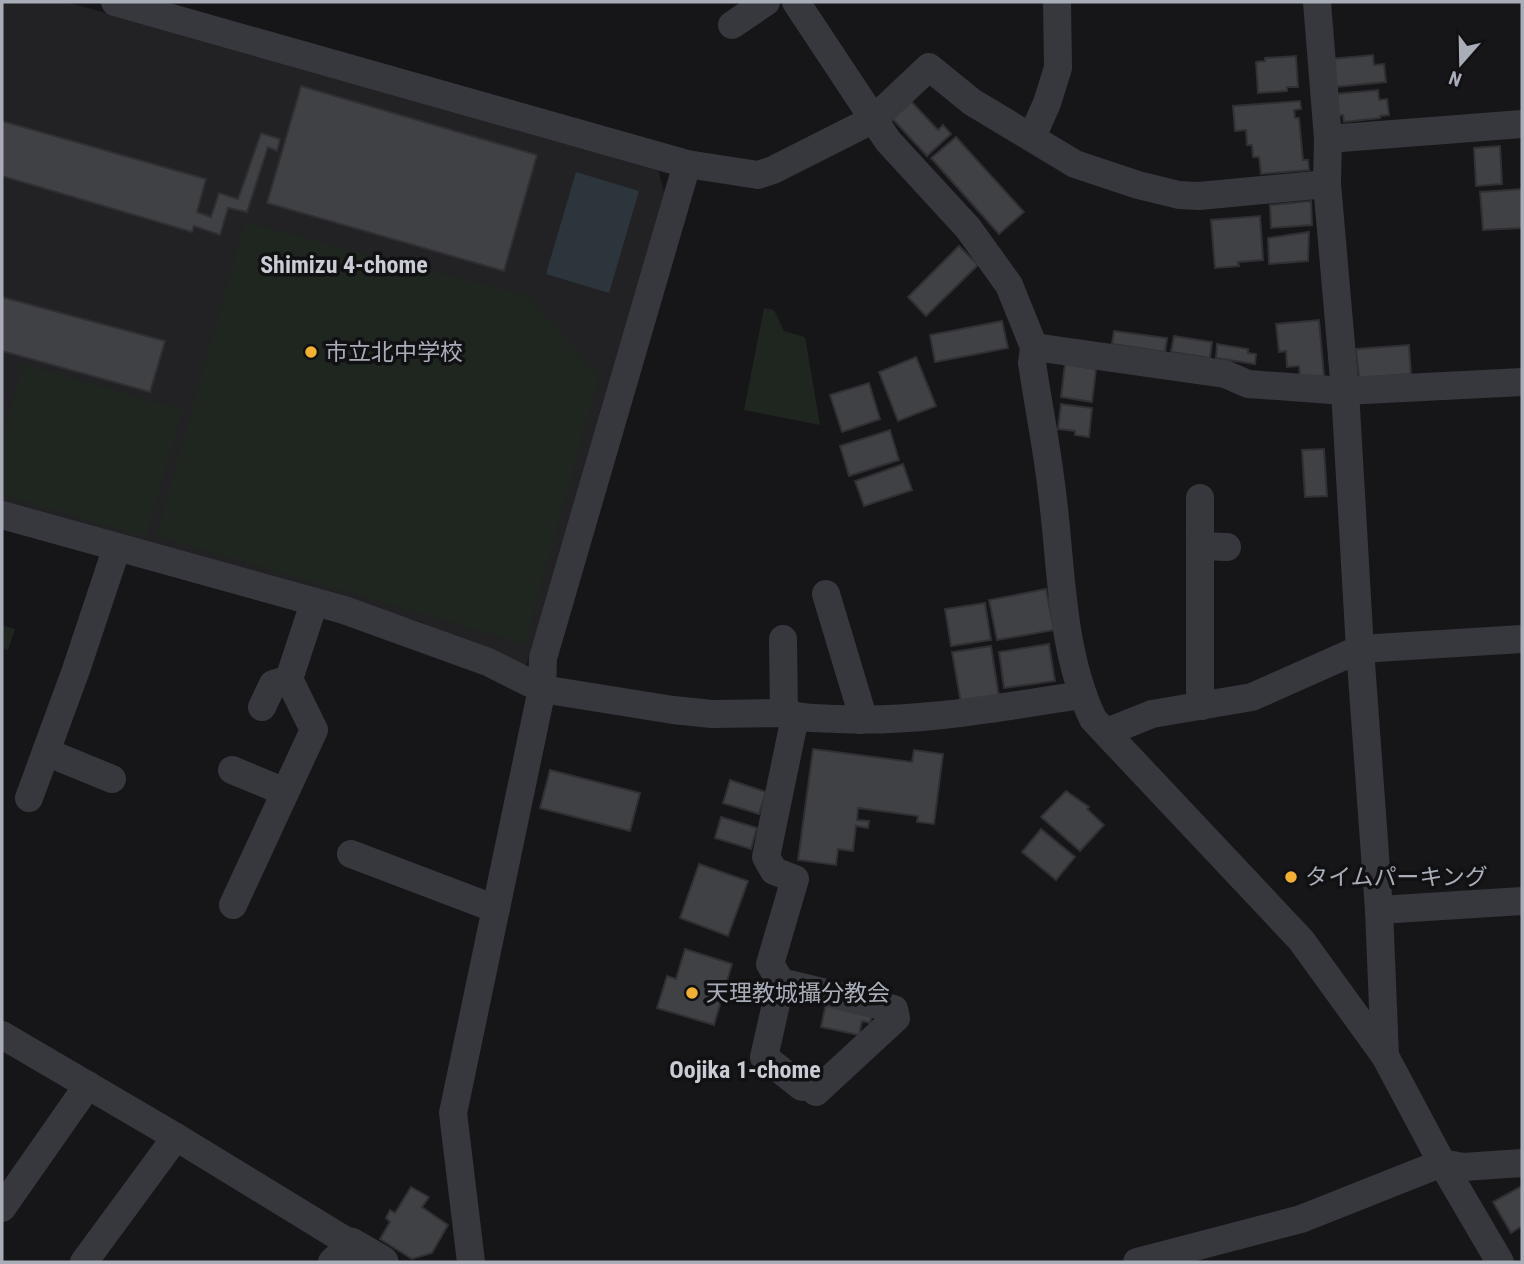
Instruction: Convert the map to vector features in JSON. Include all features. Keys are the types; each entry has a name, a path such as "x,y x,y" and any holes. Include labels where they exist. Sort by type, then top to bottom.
{"street":[{"path":"115,2 687,164 758,175 874,119 929,67 972,102 1075,164 1138,185 1179,195 1199,196 1327,184"},
{"path":"732,25 766,2"},
{"path":"796,2 888,141 989,255 1010,285 1034,347 1032,363 1051,484 1064,604 1082,695 1093,719 1301,940 1385,1056 1442,1163 1500,1262"},
{"path":"1032,136 1047,103 1058,68 1056,2"},
{"path":"1317,2 1328,139 1327,184 1345,391 1379,910 1385,1056"},
{"path":"1328,139 1522,124"},
{"path":"471,1262 453,1113 542,689 543,658 687,164"},
{"path":"1034,347 1225,374 1248,384 1345,391 1522,382"},
{"path":"1200,498 1214,547 1200,690 1202,706"},
{"path":"2,515 344,610 488,663 542,689 712,714 861,720 940,716 1082,695"},
{"path":"29,798 117,547"},
{"path":"825,594 860,707 861,720"},
{"path":"233,905 314,730 289,678 314,603"},
{"path":"781,982 894,1009 896,1018 816,1092 806,1084 802,1087 764,1058 781,982 770,964 794,879 774,871 766,857 789,715 783,639"},
{"path":"1107,732 1152,714 1252,697 1360,649 1522,639"},
{"path":"262,706 272,684 289,678"},
{"path":"46,752 112,779"},
{"path":"232,770 285,792"},
{"path":"351,854 496,909"},
{"path":"1379,910 1522,901"},
{"path":"2,1035 176,1137 341,1253 382,1262"},
{"path":"2,1208 88,1084"},
{"path":"84,1262 176,1137"},
{"path":"1137,1262 1301,1219 1442,1163 1463,1167 1522,1163"}],"shaded area":[{"name":"市立北中学校","path":"2,2 66,2 657,164 666,201 526,666 418,621 2,503"},
{"path":"576,172 639,191 609,293 546,274"},
{"path":"245,222 528,296 599,376 525,644 156,536"},
{"path":"764,308 774,310 784,331 805,337 820,425 744,410"},
{"path":"23,364 183,410 146,537 2,495 2,437"},
{"path":"2,625 15,629 8,650 2,648"}],"building":[{"path":"1373,55 1374,65 1384,64 1386,82 1335,87 1331,59"},
{"path":"1296,56 1298,87 1287,87 1287,91 1258,93 1256,62 1265,61 1265,58"},
{"path":"301,86 537,155 504,271 267,203"},
{"path":"1378,90 1379,100 1387,99 1389,115 1344,122 1343,115 1337,115 1335,94"},
{"path":"907,97 938,130 943,125 951,134 927,156 888,114"},
{"path":"1300,101 1301,109 1294,110 1295,118 1299,118 1303,160 1308,160 1309,170 1261,174 1259,157 1253,157 1252,145 1247,145 1246,130 1235,131 1233,106"},
{"path":"2,121 206,179 197,212 211,217 219,193 238,199 261,133 280,139 277,151 268,147 247,212 228,208 220,235 194,226 192,232 2,176"},
{"path":"956,137 1024,212 999,234 931,158"},
{"path":"1500,146 1502,184 1476,186 1474,148"},
{"path":"1522,189 1522,228 1483,230 1480,192"},
{"path":"1311,201 1312,225 1271,228 1270,205"},
{"path":"1260,216 1263,260 1238,262 1239,266 1215,268 1211,220"},
{"path":"1309,232 1308,261 1269,264 1268,238"},
{"path":"959,246 978,265 926,316 908,297"},
{"path":"2,297 165,341 150,392 2,351"},
{"path":"1319,320 1324,376 1300,377 1299,366 1287,367 1286,351 1279,352 1276,324"},
{"path":"1002,321 1008,348 935,362 930,335"},
{"path":"1114,331 1167,338 1165,352 1112,344"},
{"path":"1174,336 1212,342 1210,358 1171,352"},
{"path":"1217,344 1248,349 1248,353 1256,354 1255,364 1216,358"},
{"path":"1409,345 1411,374 1359,378 1356,349"},
{"path":"916,357 936,406 898,421 879,372"},
{"path":"1065,364 1096,369 1092,402 1061,397"},
{"path":"869,383 880,419 842,432 830,395"},
{"path":"1061,404 1092,408 1089,437 1075,435 1075,431 1058,429"},
{"path":"890,430 899,460 849,476 840,446"},
{"path":"1324,449 1327,496 1305,497 1302,450"},
{"path":"903,464 912,490 864,506 855,481"},
{"path":"1046,589 1054,630 997,640 989,600"},
{"path":"985,603 991,640 951,646 945,609"},
{"path":"1049,644 1055,681 1004,688 999,652"},
{"path":"991,646 999,697 961,703 952,652"},
{"path":"813,749 912,762 914,750 943,754 934,824 917,822 918,816 858,808 857,820 869,821 868,828 856,826 853,851 838,849 836,865 798,860"},
{"path":"550,770 640,793 630,831 540,808"},
{"path":"730,780 766,792 759,814 723,803"},
{"path":"1066,791 1089,807 1087,809 1104,825 1080,851 1041,817"},
{"path":"721,817 757,828 751,849 715,838"},
{"path":"1041,829 1075,857 1056,880 1022,852"},
{"path":"699,864 748,881 728,936 680,918"},
{"name":"天理教城攝分教会","path":"685,949 732,964 714,1025 657,1008 667,976 676,979"},
{"path":"826,1003 872,1015 870,1023 862,1021 859,1035 821,1027"},
{"path":"1522,1186 1522,1226 1511,1233 1493,1202"},
{"path":"411,1187 429,1197 422,1207 448,1225 432,1253 412,1259 380,1239 390,1222 386,1218 390,1210 395,1213"}],"place":[{"name":"市立北中学校","path":"311,352"},
{"name":"タイムパーキング","path":"1291,877"},
{"name":"天理教城攝分教会","path":"692,993"}],"district":[{"name":"Shimizu 4-chome","path":"344,265"},
{"name":"Oojika 1-chome","path":"745,1070"}]}
